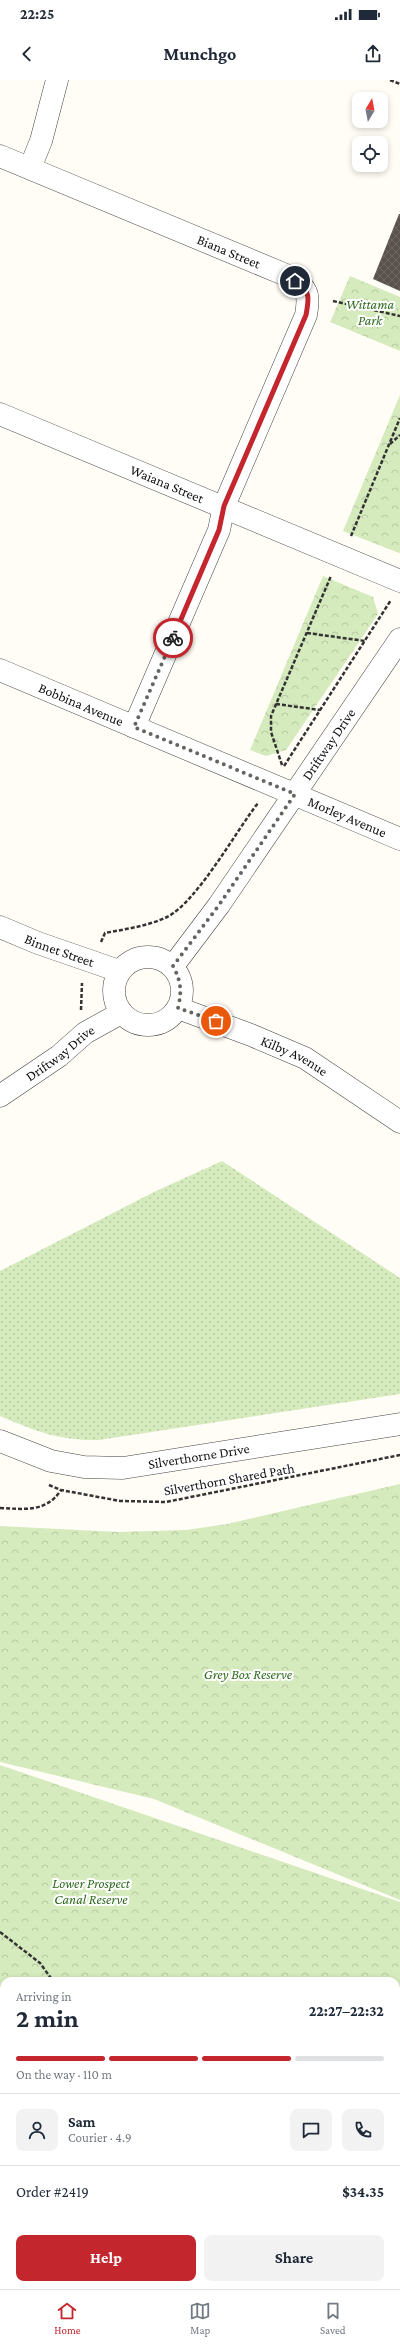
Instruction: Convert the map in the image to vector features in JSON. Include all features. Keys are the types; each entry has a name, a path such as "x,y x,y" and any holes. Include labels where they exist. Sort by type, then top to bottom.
{"street":[{"path":"30,168 41,141 57,80"},
{"name":"Biana Street","path":"0,156 286,275 304,286 309,299 306,315 224,506 219,530 134,727"},
{"name":"Waiana Street","path":"0,414 224,506 400,581"},
{"name":"Driftway Drive","path":"173,966 219,905 400,639"},
{"name":"Bobbina Avenue","path":"0,670 295,794"},
{"name":"Morley Avenue","path":"295,794 400,839"},
{"name":"Binnet Street","path":"0,927 38,943 120,970"},
{"path":"149,956 160,959 173,966 180,978 182,994 178,1008 170,1017 161,1023 150,1025 140,1024 121,1014 114,1000 113,985 120,970 128,963 138,958 149,956"},
{"name":"Kilby Avenue","path":"178,1008 251,1034 305,1058 400,1122"},
{"name":"Driftway Drive","path":"0,1096 59,1056 85,1033 121,1014"},
{"name":"Silverthorne Drive","path":"0,1441 51,1461 84,1467 123,1468 400,1424"}],"path":[{"path":"390,80 400,84"},
{"path":"333,301 400,316"},
{"path":"283,767 271,732 271,716 333,573 343,556 400,418"},
{"path":"389,446 400,435"},
{"path":"307,633 365,641"},
{"path":"276,704 320,710"},
{"name":"Silverthorn Shared Path","path":"0,1508 24,1509 48,1505 61,1490 120,1501 166,1502 400,1455"},
{"path":"0,1932 40,1963 50,1977"}],"green space":[{"name":"Wittama Park","path":"350,276 400,297 400,351 330,322"},
{"path":"400,395 400,553 399,553 343,531"},
{"path":"323,576 373,597 378,614 286,750 266,756 250,750"},
{"path":"222,1161 400,1278 400,1394 99,1440 60,1437 0,1416 0,1271 154,1192"},
{"name":"Grey Box Reserve","path":"400,1484 400,1900 154,1799 0,1762 0,1526 118,1532 186,1530 227,1524"},
{"name":"Lower Prospect Canal Reserve","path":"0,1765 400,1902 400,1977 0,1977"}],"building":[{"path":"400,214 400,291 373,279"}],"way so far":[{"path":"173,638 134,727 295,794 219,905 173,966 180,978 182,994 178,1008 216,1021"}],"route":[{"path":"173,638 219,530 224,506 306,315 309,299 304,286 295,281"}]}
